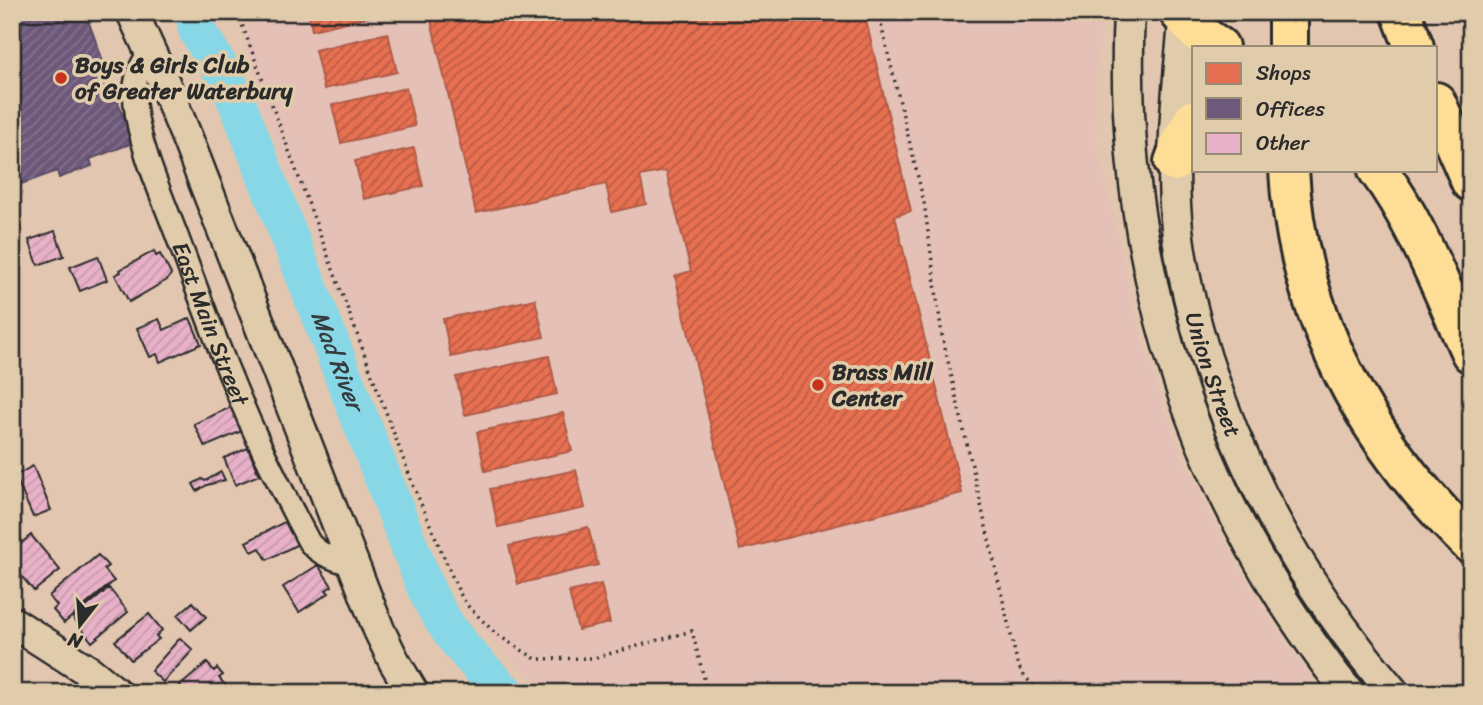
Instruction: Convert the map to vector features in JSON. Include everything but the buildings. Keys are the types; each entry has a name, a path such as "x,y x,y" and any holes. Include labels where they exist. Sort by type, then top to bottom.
{"highway":[{"path":"1401,12 1414,46"},
{"path":"1182,15 1197,32 1218,46"},
{"path":"1438,107 1471,183"},
{"path":"1174,162 1192,122"},
{"path":"1289,172 1293,214 1301,255 1313,301 1332,351 1386,447 1429,502 1471,544"},
{"path":"1379,172 1414,228 1471,353"}],"main road":[{"name":"East Main Street","path":"132,12 187,138 386,646 414,693"},
{"name":"Union Street","path":"1129,12 1128,75 1132,163 1141,233 1153,293 1176,376 1207,458 1240,527 1315,649 1349,693"},
{"name":"Union Street","path":"1182,15 1174,162 1175,193 1179,244 1200,338 1228,420 1275,520 1303,569 1349,636 1394,693"},
{"path":"1274,586 1303,569"},
{"path":"12,622 116,693"}],"street":[{"name":"East Main Street","path":"150,50 135,79 138,122 217,343 257,440 309,542 324,555 353,565"}],"path":[{"path":"241,12 240,19 408,472 458,592 496,634 536,659 594,658 692,631 707,690 712,693"},
{"path":"878,12 924,202 942,335 1018,666 1041,693"}],"shaded area":[{"name":"Brass Mill Center","path":"250,12 1103,12 1095,80 1096,145 1148,359 1180,451 1212,519 1251,590 1321,693 551,693 487,634 462,600 258,96 246,48"}],"waterway":[{"name":"Mad River","path":"195,12 197,30 237,102 426,589 442,619 461,645 506,693"}],"place":[{"name":"Boys & Girls Club of Greater Waterbury","path":"61,78"},
{"name":"Brass Mill Center","path":"818,385"}]}
